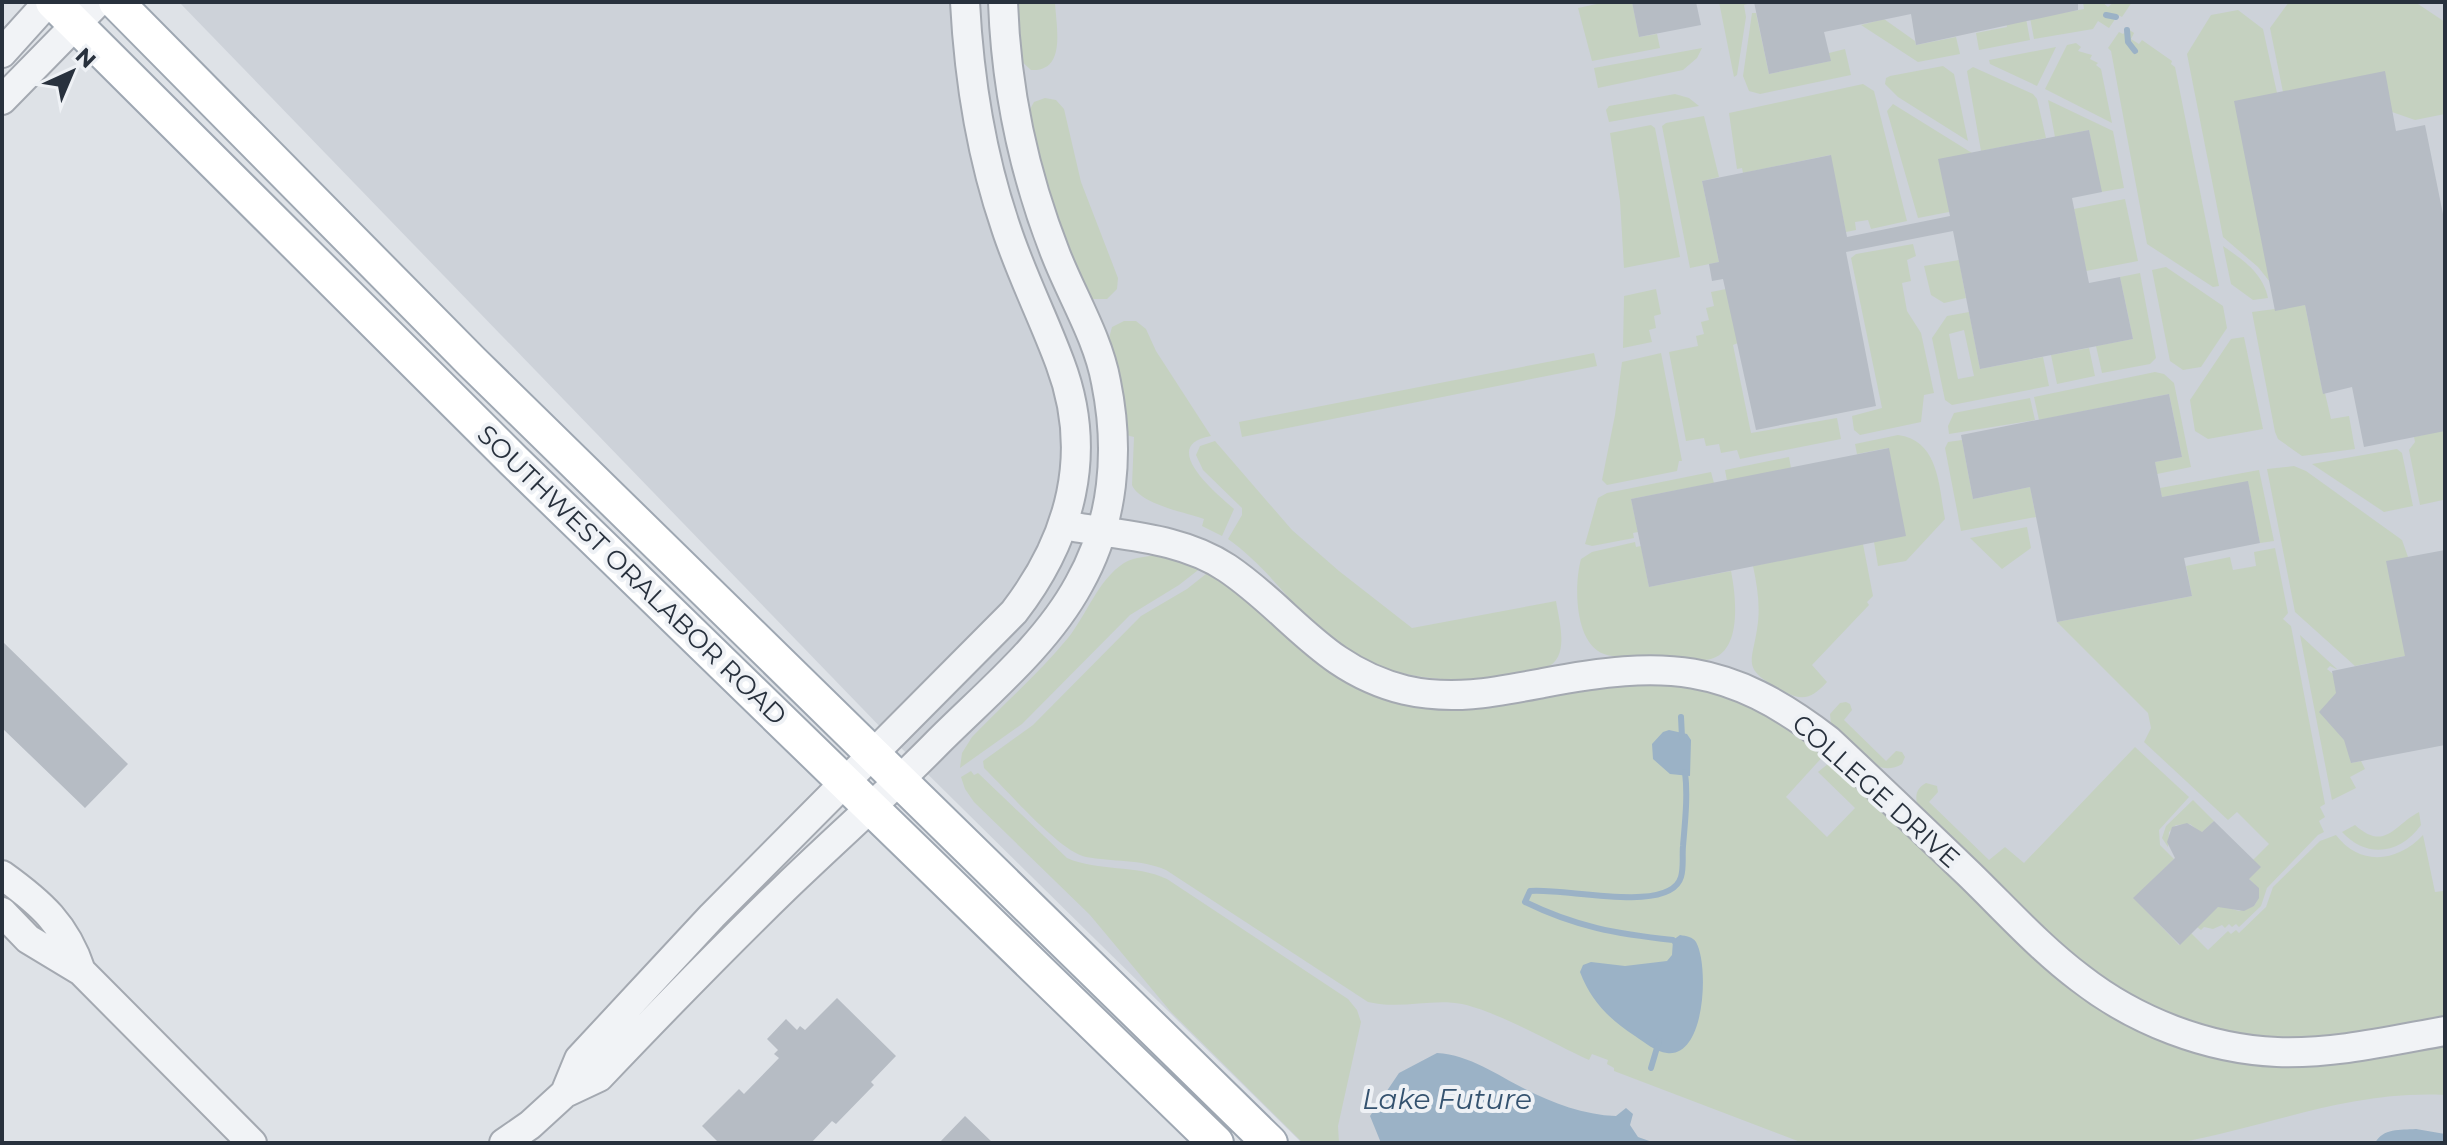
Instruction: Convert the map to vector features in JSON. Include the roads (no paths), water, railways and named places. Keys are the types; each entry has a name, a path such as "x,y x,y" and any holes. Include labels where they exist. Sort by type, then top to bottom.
{"main road":[{"name":"SOUTHWEST ORALABOR ROAD","path":"116,2 461,351 1270,1143"},
{"name":"SOUTHWEST ORALABOR ROAD","path":"69,8 503,450 1216,1143"}],"street":[{"path":"565,1093 579,1059 712,916 1014,612 1044,570 1064,525 1075,475 1075,421 1061,364 1030,296 995,194 972,84 965,2"},
{"path":"504,1143 530,1125 565,1093 599,1077 785,888 901,780 1054,622 1080,583 1101,532 1110,499 1114,440 1106,379 1031,183 1010,93 1003,2"},
{"path":"2,53 69,8"},
{"path":"2,100 69,8"},
{"name":"COLLEGE DRIVE","path":"1064,525 1173,544 1195,551 1227,568 1333,657 1375,680 1406,690 1438,696 1471,696 1607,672 1656,669 1701,675 1751,692 1783,708 1828,740 2079,978 2129,1010 2178,1031 2236,1047 2313,1052 2341,1050 2445,1031"},
{"path":"2,875 32,898 63,929 74,948 81,971"},
{"path":"2,912 28,939 81,971 248,1142"}],"water":[{"path":"1669,730 1687,734 1691,740 1690,776 1670,774 1653,759 1652,744"},
{"path":"1680,935 1695,940 1700,953 1701,1008 1690,1041 1680,1051 1667,1053 1650,1046 1609,1016 1595,1001 1580,972 1583,965 1591,962 1625,966 1667,961 1672,955 1673,940"},
{"name":"Lake Future","path":"1437,1053 1472,1062 1569,1107 1616,1116 1626,1108 1633,1114 1630,1125 1638,1137 1655,1143 1381,1143 1370,1116 1399,1073"},
{"path":"2416,1129 2445,1134 2445,1143 2375,1143 2387,1132"}],"waterway":[{"path":"2106,15 2116,17"},
{"path":"2127,30 2128,42 2135,51"},
{"path":"1681,717 1682,737"},
{"path":"1677,944 1673,940 1615,932 1579,923 1525,902 1530,891 1637,897 1657,895 1673,888 1681,877 1682,869 1685,772"},
{"path":"1651,1068 1659,1041"}]}
